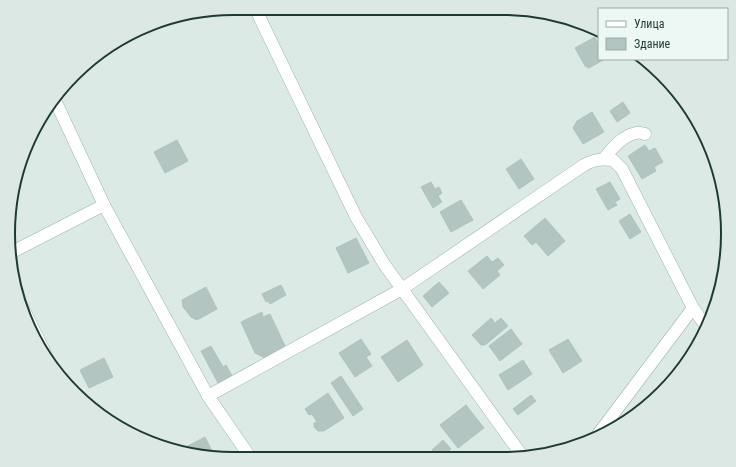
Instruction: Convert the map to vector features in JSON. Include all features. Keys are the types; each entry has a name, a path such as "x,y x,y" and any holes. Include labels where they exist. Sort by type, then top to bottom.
{"street":[{"path":"258,15 356,217 384,264 519,452"},
{"path":"57,104 104,205 208,396 247,452"},
{"path":"604,159 612,147 625,138 637,132 645,134"},
{"path":"208,396 402,290 593,160 613,160 622,169 693,308 702,321"},
{"path":"15,250 104,205"},
{"path":"605,426 693,308"}],"building":[{"path":"595,37 598,44 598,60 603,60 589,68 585,66 575,48"},
{"path":"623,102 630,113 617,122 610,111"},
{"path":"592,112 604,132 583,144 573,128 577,121"},
{"path":"177,140 188,161 165,173 154,152"},
{"path":"645,145 649,151 655,148 663,162 654,167 656,171 642,179 628,156"},
{"path":"521,159 534,179 519,189 506,169"},
{"path":"431,182 435,189 439,187 442,193 438,196 442,202 433,208 421,187"},
{"path":"610,182 620,199 615,202 617,205 608,210 596,189"},
{"path":"461,200 473,220 451,232 440,212"},
{"path":"630,214 641,232 630,239 619,221"},
{"path":"545,218 565,241 548,256 536,242 532,245 524,236"},
{"path":"356,238 369,263 348,273 336,248"},
{"path":"487,256 492,262 498,258 504,265 497,271 500,275 483,289 468,271"},
{"path":"439,282 449,293 432,307 423,296"},
{"path":"281,285 286,295 270,304 268,301 266,302 262,294"},
{"path":"206,287 217,309 197,320 191,317 183,307 182,300"},
{"path":"262,312 263,317 270,314 286,348 265,358 255,353 241,322"},
{"path":"491,318 495,323 501,318 508,326 485,345 481,345 472,335"},
{"path":"511,329 522,344 500,361 489,346"},
{"path":"361,339 371,354 366,357 372,366 355,377 339,353"},
{"path":"568,339 582,361 563,373 549,350"},
{"path":"407,340 423,365 398,382 381,357"},
{"path":"211,346 223,367 226,365 232,376 218,383 201,351"},
{"path":"104,358 113,377 89,388 80,370"},
{"path":"523,360 532,374 508,390 499,375"},
{"path":"341,376 363,409 353,416 331,383"},
{"path":"328,393 344,418 324,431 318,431 314,427 314,423 317,422 312,414 309,415 305,409"},
{"path":"531,395 536,401 518,415 513,409"},
{"path":"466,405 484,428 458,448 440,425"},
{"path":"205,437 212,451 191,448 186,447"},
{"path":"443,440 451,449 447,452 434,452 432,450"}]}
